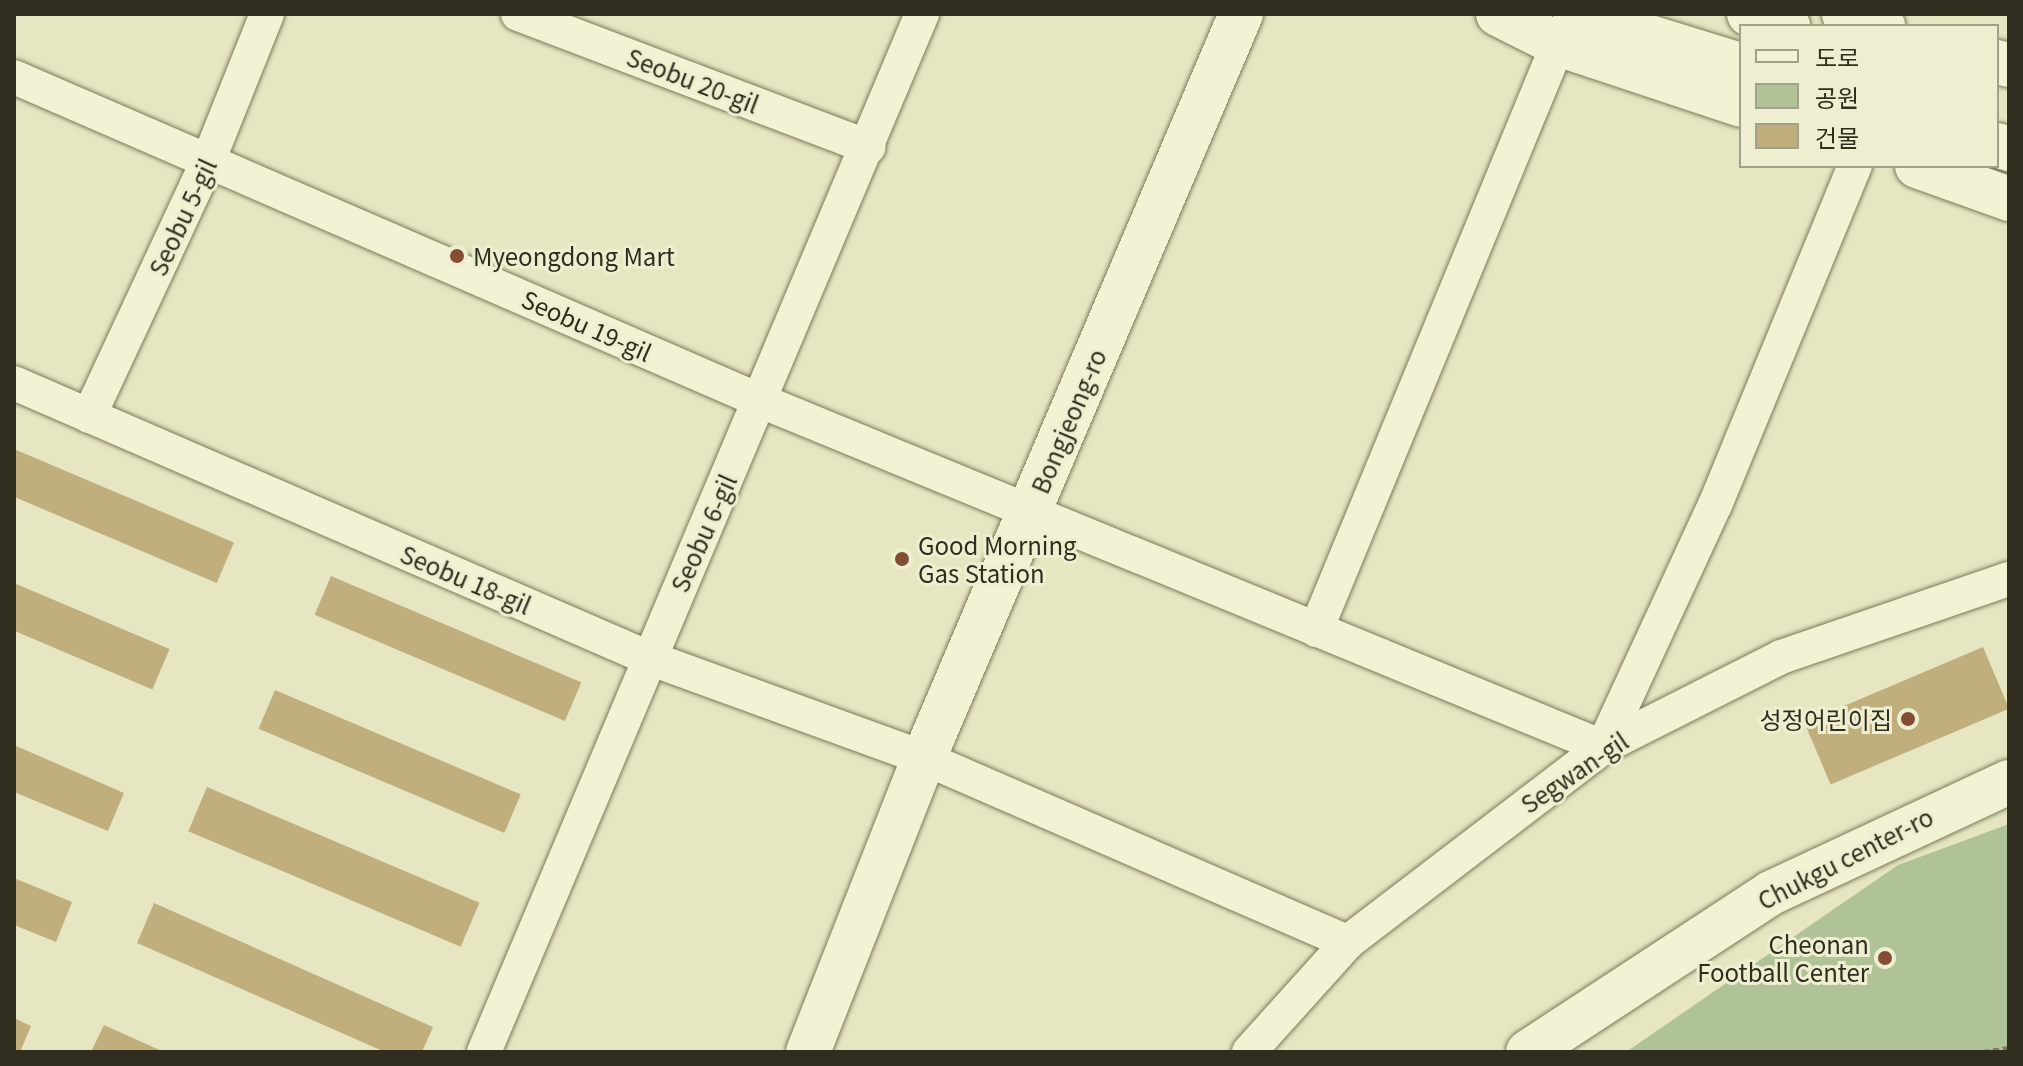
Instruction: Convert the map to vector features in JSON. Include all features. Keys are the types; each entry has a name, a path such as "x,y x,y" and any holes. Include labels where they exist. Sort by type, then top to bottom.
{"street":[{"name":"Seobu 5-gil","path":"89,416 209,159 267,14"},
{"name":"Seobu 20-gil","path":"518,14 869,147"},
{"name":"Seobu 6-gil","path":"484,1052 649,658 869,147 922,14"},
{"name":"Bongjeong-ro","path":"808,1052 924,758 1241,14"},
{"path":"1498,14 1739,65"},
{"path":"1749,14 1782,24"},
{"path":"1844,14 1876,24"},
{"path":"1567,29 1739,104"},
{"path":"1316,630 1567,29"},
{"name":"Seobu 19-gil","path":"14,77 761,401 1603,747"},
{"path":"1603,747 1715,505 1854,168"},
{"path":"1923,168 2009,199"},
{"name":"Seobu 18-gil","path":"14,383 649,658 924,758 1348,942"},
{"name":"Segwan-gil","path":"1249,1052 1348,942 1603,747 1781,657 2006,575"},
{"name":"Chukgu center-ro","path":"1528,1052 1771,893 2009,782"}],"path":[{"path":"1983,1052 2009,1048"},
{"path":"1742,1052 1967,1052"}],"green space":[{"name":"Cheonan Football Center","path":"2009,824 2009,1052 1626,1052 1898,865"}],"building":[{"path":"14,449 234,542 217,583 14,497"},
{"path":"331,576 581,682 565,721 315,615"},
{"path":"14,583 170,649 152,690 14,631"},
{"name":"성정어린이집","path":"1983,647 2009,709 1831,784 1804,723"},
{"path":"275,690 521,794 504,833 259,729"},
{"path":"14,745 124,793 108,831 14,792"},
{"path":"207,787 479,903 461,947 188,831"},
{"path":"14,878 72,902 56,942 14,925"},
{"path":"154,903 433,1027 422,1052 385,1052 137,943"},
{"path":"14,1018 31,1026 20,1052 14,1052"},
{"path":"104,1025 164,1052 91,1052"}],"place":[{"name":"Myeongdong Mart","path":"457,256"},
{"name":"Good Morning Gas Station","path":"902,559"},
{"name":"성정어린이집","path":"1908,719"},
{"name":"Cheonan Football Center","path":"1885,958"}]}
